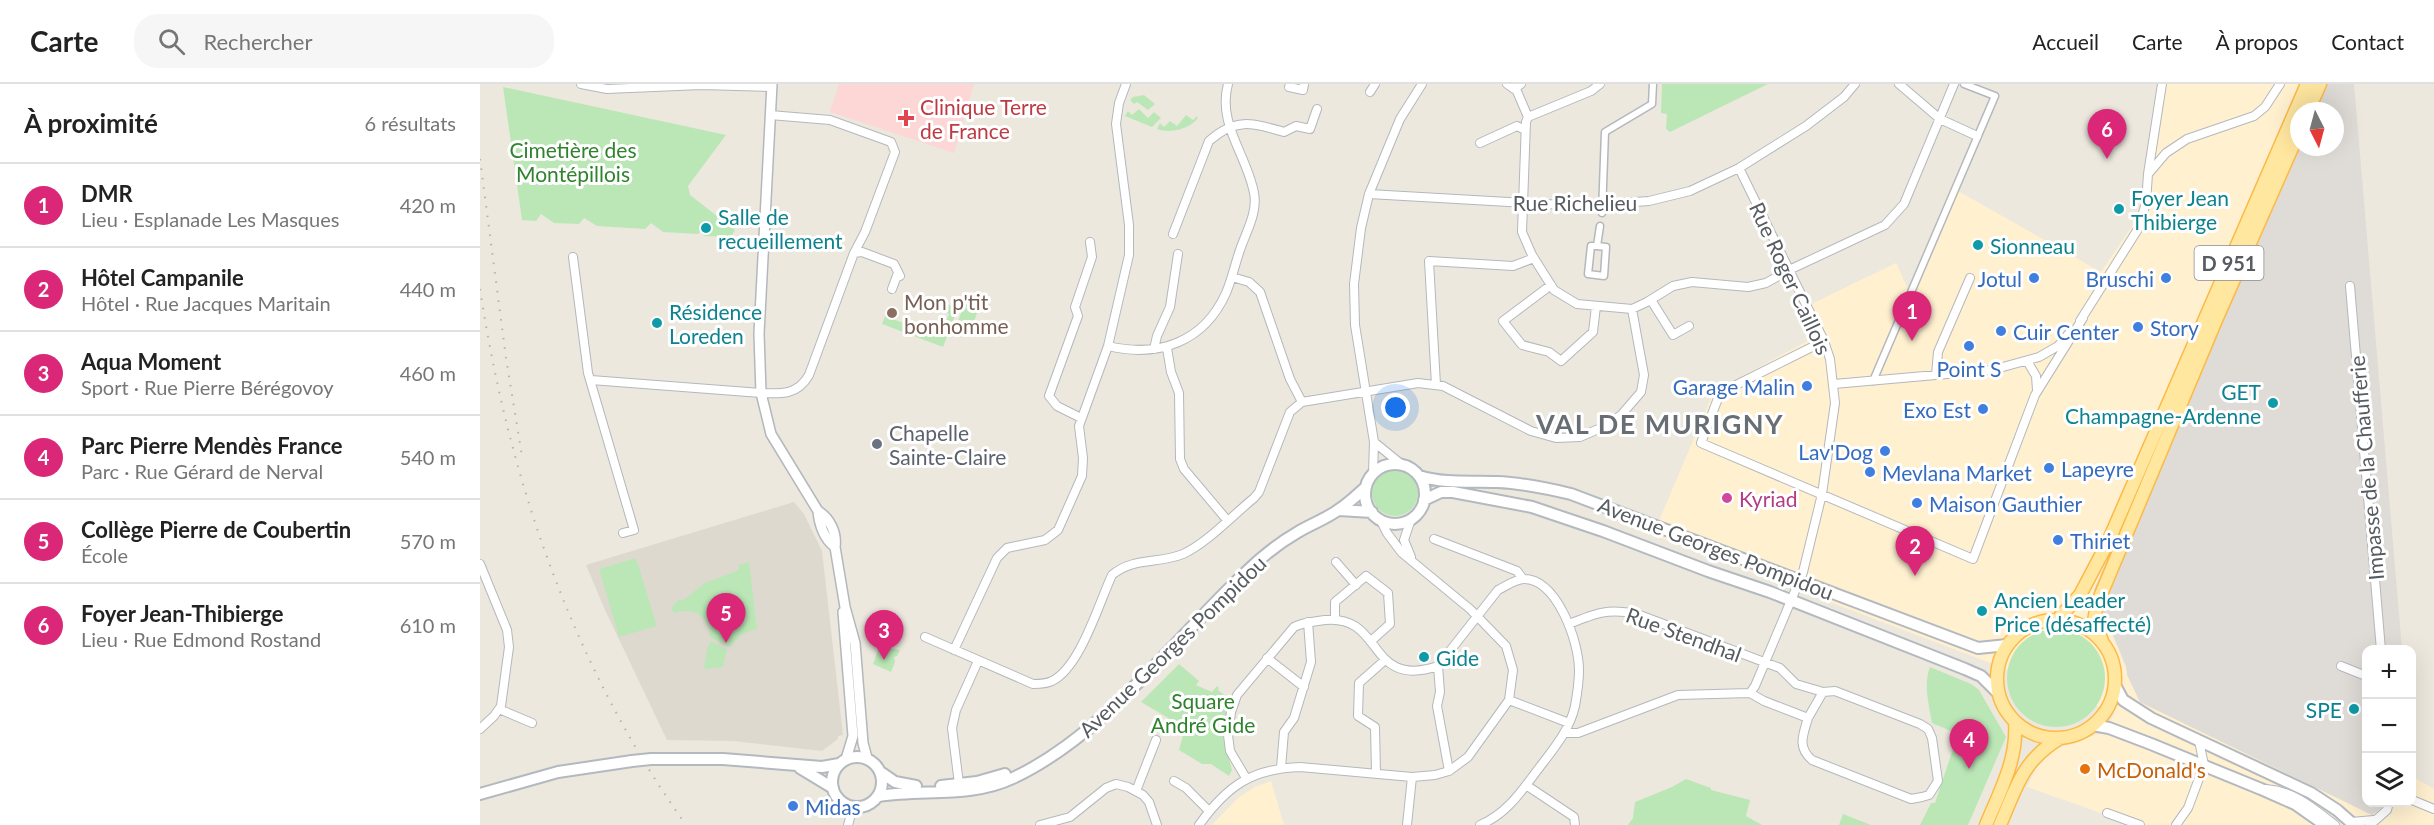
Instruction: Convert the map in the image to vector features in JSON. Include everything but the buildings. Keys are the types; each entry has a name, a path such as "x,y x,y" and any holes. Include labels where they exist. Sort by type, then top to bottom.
{"main road":[{"name":"D 951","path":"2057,620 2080,595 2108,542 2307,84"},
{"path":"2312,102 2320,84"},
{"name":"D 951","path":"2102,641 2094,621 2097,604 2216,320 2290,152"},
{"path":"1339,510 1376,516 1396,523 1411,519 1417,514 1424,500 1423,483 1419,476 1401,464 1391,464 1373,473 1366,487 1366,496 1376,516"},
{"name":"Avenue Georges Pompidou","path":"1419,476 1448,483 1498,482 1532,485 1571,494 1977,648 2007,645"},
{"name":"Avenue Georges Pompidou","path":"879,796 904,792 960,792 986,787 1012,779 1037,765 1068,745 1120,700 1245,573 1269,552 1296,532 1339,510 1366,487"},
{"name":"Avenue Georges Pompidou","path":"1424,500 1441,492 1453,492 1532,507 1791,601 1965,669 1980,676 1998,693"},
{"path":"2057,620 2074,622 2089,630 2102,641 2110,655 2115,685 2107,707 2092,725 2077,734 2060,738 2044,737 2028,731 2015,722 2004,709 1998,693 1996,676 1999,660 2007,645 2020,631 2038,622 2057,620"},
{"path":"2115,685 2124,700 2151,718 2311,793 2352,824"},
{"path":"1986,825 2013,759 2016,741 2015,722"},
{"path":"2092,725 2109,728 2261,789 2295,804 2325,825"},
{"path":"2000,825 2021,776 2036,754 2060,738"},
{"path":"480,794 558,772 651,759 723,759 822,767 853,756 867,758 882,773 883,781 879,796 866,806 853,807 841,801 833,788 797,766"},
{"path":"833,788 833,775 843,761"},
{"name":"Avenue Georges Pompidou","path":"882,773 904,785 959,784 1037,765"}],"street":[{"path":"581,84 607,89 622,86 772,86 759,334 761,393 771,434 818,511 819,521 829,542 835,547 845,607 855,643 863,743 867,758"},
{"path":"954,650 1001,554 1015,546 1045,540 1058,530 1082,476 1083,458 1079,426 1108,346 1130,248 1116,124 1119,103 1126,84"},
{"path":"1108,346 1124,350 1167,348 1196,334 1213,315 1225,295 1254,210 1254,193 1229,129 1224,98 1228,84"},
{"path":"1289,87 1303,90 1304,84"},
{"path":"1370,92 1375,84"},
{"path":"1373,473 1374,442 1356,325 1354,284 1361,228 1369,194 1400,119 1422,84"},
{"path":"1507,84 1512,89 1519,86 1528,117 1522,232 1534,258 1554,290 1577,304 1632,309 1673,286 1692,282 1748,287 1766,283 1885,225 1904,204 1954,84"},
{"path":"1528,117 1591,91 1600,84"},
{"path":"1598,246 1602,211 1605,132 1652,104 1653,84"},
{"name":"Rue Richelieu","path":"1369,194 1524,203 1602,211 1641,203 1683,192 1739,168 1806,126 1844,97 1855,84"},
{"path":"1899,84 1940,119 1977,136"},
{"path":"1873,381 1995,96 1965,84"},
{"path":"1824,341 1720,393 1701,444 1974,559 2037,392 2138,229 2146,203 2148,174 2162,84"},
{"path":"2148,174 2166,153 2187,139 2254,116 2265,107 2280,84"},
{"path":"1173,234 1209,141 1216,135 1248,122 1284,132 1296,126 1310,129 1317,109"},
{"path":"591,380 761,393 789,393 799,389 805,383 895,152 891,142 830,120 770,115"},
{"path":"1480,143 1517,126 1526,130"},
{"name":"Rue Roger Caillois","path":"1739,168 1824,341 1830,359 1835,403 1822,494 1803,572 1750,693"},
{"path":"1081,418 1057,406 1049,396 1077,316 1075,307 1092,257 1090,242"},
{"path":"1591,246 1598,246 1606,247 1604,276 1588,274 1591,246"},
{"path":"854,253 862,252 894,264 899,274 892,289"},
{"path":"1154,349 1157,336 1170,307 1178,254"},
{"path":"573,257 591,380 634,530 623,533"},
{"path":"1436,385 1429,261 1513,266 1534,258"},
{"path":"1232,277 1249,282 1260,292 1290,379 1302,402"},
{"path":"1936,375 1938,352 1970,278"},
{"path":"1551,285 1503,321 1522,345 1549,352 1561,361 1593,332 1596,306"},
{"name":"Impasse de la Chaufferie","path":"2350,286 2381,645"},
{"path":"1651,300 1672,335 1689,326"},
{"path":"925,637 1034,684 1052,681 1063,674 1072,661 1112,575 1122,567 1133,563 1180,555 1194,549 1259,492 1290,412 1302,402 1418,383 1443,386 1532,431 1556,438 1580,436 1605,428 1622,414 1641,392 1644,375 1632,309"},
{"path":"1834,384 1992,370 2027,361 2058,346 2084,318"},
{"path":"1167,348 1171,372 1179,393 1180,459 1184,469 1227,520"},
{"path":"2045,354 2049,360 2048,374"},
{"path":"2027,361 2036,376 2037,392"},
{"path":"1374,442 1401,464"},
{"path":"1199,825 1209,811 1246,778 1281,768 1376,772 1412,777 1449,771 1468,758 1509,700 1513,670 1506,646 1477,616 1394,542 1376,516"},
{"path":"1411,519 1404,540 1405,547 1413,561"},
{"path":"1434,539 1516,571 1523,579"},
{"path":"1336,562 1356,585"},
{"path":"480,564 509,637 509,652 499,709 480,729"},
{"path":"1335,620 1335,602 1366,576 1388,593 1390,624 1371,641"},
{"path":"1246,778 1230,751 1228,735 1231,712 1237,695 1293,627 1308,622 1350,621 1371,641 1385,660 1400,670 1409,671 1438,666 1498,590 1523,579 1536,582 1547,590 1574,636 1580,669 1575,708 1565,733 1515,800 1500,814 1480,825"},
{"path":"843,761 853,736 841,614 845,607"},
{"name":"Rue Stendhal","path":"1569,624 1599,612 1616,610 1626,612 1780,668 1796,684 1822,692 1835,691 1920,724 1928,729 1932,738 1938,781 1934,789 1929,795 1911,799 1812,760 1805,753 1801,744 1808,718"},
{"path":"1281,768 1284,732 1294,718 1311,663 1308,622"},
{"path":"1267,658 1304,687"},
{"path":"1376,772 1375,727 1358,716 1359,683 1385,660"},
{"path":"959,784 952,728 956,710 978,661"},
{"path":"1438,666 1440,692 1437,706 1449,771"},
{"path":"2341,666 2362,674"},
{"path":"1565,733 1578,733 1678,695 1750,693 1764,701 1808,718 1822,692"},
{"path":"1509,700 1569,723"},
{"path":"499,709 532,723"},
{"path":"1136,791 1156,740"},
{"path":"2176,825 2188,808 2204,765 2199,741"},
{"path":"1407,825 1412,777"},
{"path":"1174,781 1186,788 1209,811"},
{"path":"1040,825 1070,817 1106,788 1116,784 1136,791 1149,802 1157,825"},
{"path":"1526,785 1574,817 1575,825"},
{"path":"2261,789 2282,790 2305,802 2335,825"},
{"path":"2416,802 2434,809"},
{"path":"848,825 853,807"},
{"path":"2352,824 2373,823 2387,807"},
{"path":"2107,813 2140,825"}],"shaded area":[{"name":"Clinique Terre de France","path":"839,84 974,84 954,153 830,112"},
{"path":"2157,84 2313,84 2305,102 2290,102 2290,137 2094,590 2140,702 2372,815 2383,807 2416,807 2416,779 2434,789 2434,825 2343,825 2324,808 2316,825 2135,825 2027,787 2037,767 2055,749 2101,733 2115,714 2054,687 1653,535 1714,391 1817,336 1803,308 1896,263 1908,289 1951,187 2101,272 2133,225 2142,199"},
{"path":"2313,84 2354,84 2402,645 2362,645 2362,807 2383,807 2372,815 2140,702 2094,590 2290,137 2290,156 2344,156 2344,102 2305,102"},
{"path":"794,502 804,514 822,551 843,735 838,736 838,739 822,751 734,741 667,740 586,565"},
{"path":"1271,781 1284,825 1212,825 1238,798 1255,787"}],"green space":[{"path":"1662,84 1768,84 1670,132 1666,129 1667,114 1661,113"},
{"name":"Cimetière des Montépillois","path":"503,87 726,135 688,186 690,195 735,230 731,237 705,236 700,232 698,234 663,232 651,223 645,229 597,226 584,218 579,224 554,223 541,214 536,221 522,220"},
{"path":"1144,95 1155,104 1148,110 1130,100 1133,97"},
{"path":"1139,109 1148,118 1154,112 1161,118 1152,127 1125,116 1128,111 1132,115"},
{"path":"1186,115 1193,120 1197,116 1198,118 1179,130 1157,129 1160,123 1164,127 1170,121 1177,126"},
{"path":"944,303 958,308 943,347 882,324 885,316 940,337 949,314 941,310"},
{"path":"969,303 975,304 978,311 971,329 965,332 960,331 957,324 963,307"},
{"path":"1395,470 1404,471 1411,477 1417,484 1417,502 1411,509 1404,515 1395,516 1386,515 1379,509 1373,502 1372,493 1373,484 1379,477 1386,471"},
{"path":"636,558 657,626 619,637 599,569"},
{"path":"749,562 757,629 742,634 729,647 710,637 707,624 699,615 688,611 674,613 671,609 679,599 682,601 705,583 739,570 738,565"},
{"path":"2056,629 2075,633 2091,643 2101,659 2105,678 2101,697 2091,713 2075,723 2056,727 2037,723 2021,713 2011,697 2007,678 2011,659 2021,643 2037,633"},
{"path":"711,641 727,650 723,667 704,669 707,649"},
{"path":"889,648 900,650 894,657 895,662 891,672 873,664 878,650 887,653"},
{"name":"Square André Gide","path":"1179,664 1199,681 1196,685 1212,692 1217,686 1218,690 1228,698 1223,737 1232,770 1229,776 1211,764 1202,764 1179,750 1185,728 1141,702"},
{"path":"1930,667 1971,684 1979,690 2006,737 1968,825 1920,825 1931,803 1935,803 1958,734 1932,723 1927,688"},
{"path":"1686,779 1711,788 1711,790 1750,800 1746,816 1762,825 1628,825 1633,818 1635,802"},
{"path":"1843,814 1871,825 1839,825"}],"railway":[{"path":"480,159 506,358 522,456"},
{"path":"480,289 509,431 528,501 552,569 579,636 610,701 646,764 686,825"}],"place":[{"name":"Clinique Terre de France","path":"906,118"},
{"name":"Foyer Jean-Thibierge","path":"2107,159"},
{"name":"Foyer Jean Thibierge","path":"2119,209"},
{"name":"Salle de recueillement","path":"706,228"},
{"name":"Sionneau","path":"1978,245"},
{"name":"Jotul","path":"2034,278"},
{"name":"Bruschi","path":"2166,278"},
{"name":"Mon p'tit bonhomme","path":"892,313"},
{"name":"Résidence Loreden","path":"657,323"},
{"name":"Story","path":"2138,327"},
{"name":"Cuir Center","path":"2001,331"},
{"name":"DMR","path":"1912,341"},
{"name":"Point S","path":"1969,346"},
{"name":"Garage Malin","path":"1807,386"},
{"name":"GET Champagne-Ardenne","path":"2273,403"},
{"name":"Exo Est","path":"1983,409"},
{"name":"Chapelle Sainte-Claire","path":"877,444"},
{"name":"Lav'Dog","path":"1885,451"},
{"name":"Lapeyre","path":"2049,468"},
{"name":"Mevlana Market","path":"1870,472"},
{"name":"Kyriad","path":"1727,498"},
{"name":"Maison Gauthier","path":"1917,503"},
{"name":"Thiriet","path":"2058,540"},
{"name":"Hôtel Campanile","path":"1915,576"},
{"name":"Ancien Leader Price (désaffecté)","path":"1982,611"},
{"name":"Collège Pierre de Coubertin","path":"726,643"},
{"name":"Gide","path":"1424,657"},
{"name":"Aqua Moment","path":"884,660"},
{"name":"SPE","path":"2354,709"},
{"name":"Parc Pierre Mendès France","path":"1969,769"},
{"name":"McDonald's","path":"2085,769"},
{"name":"Midas","path":"793,806"}],"district":[{"name":"VAL DE MURIGNY","path":"1660,423"}]}
